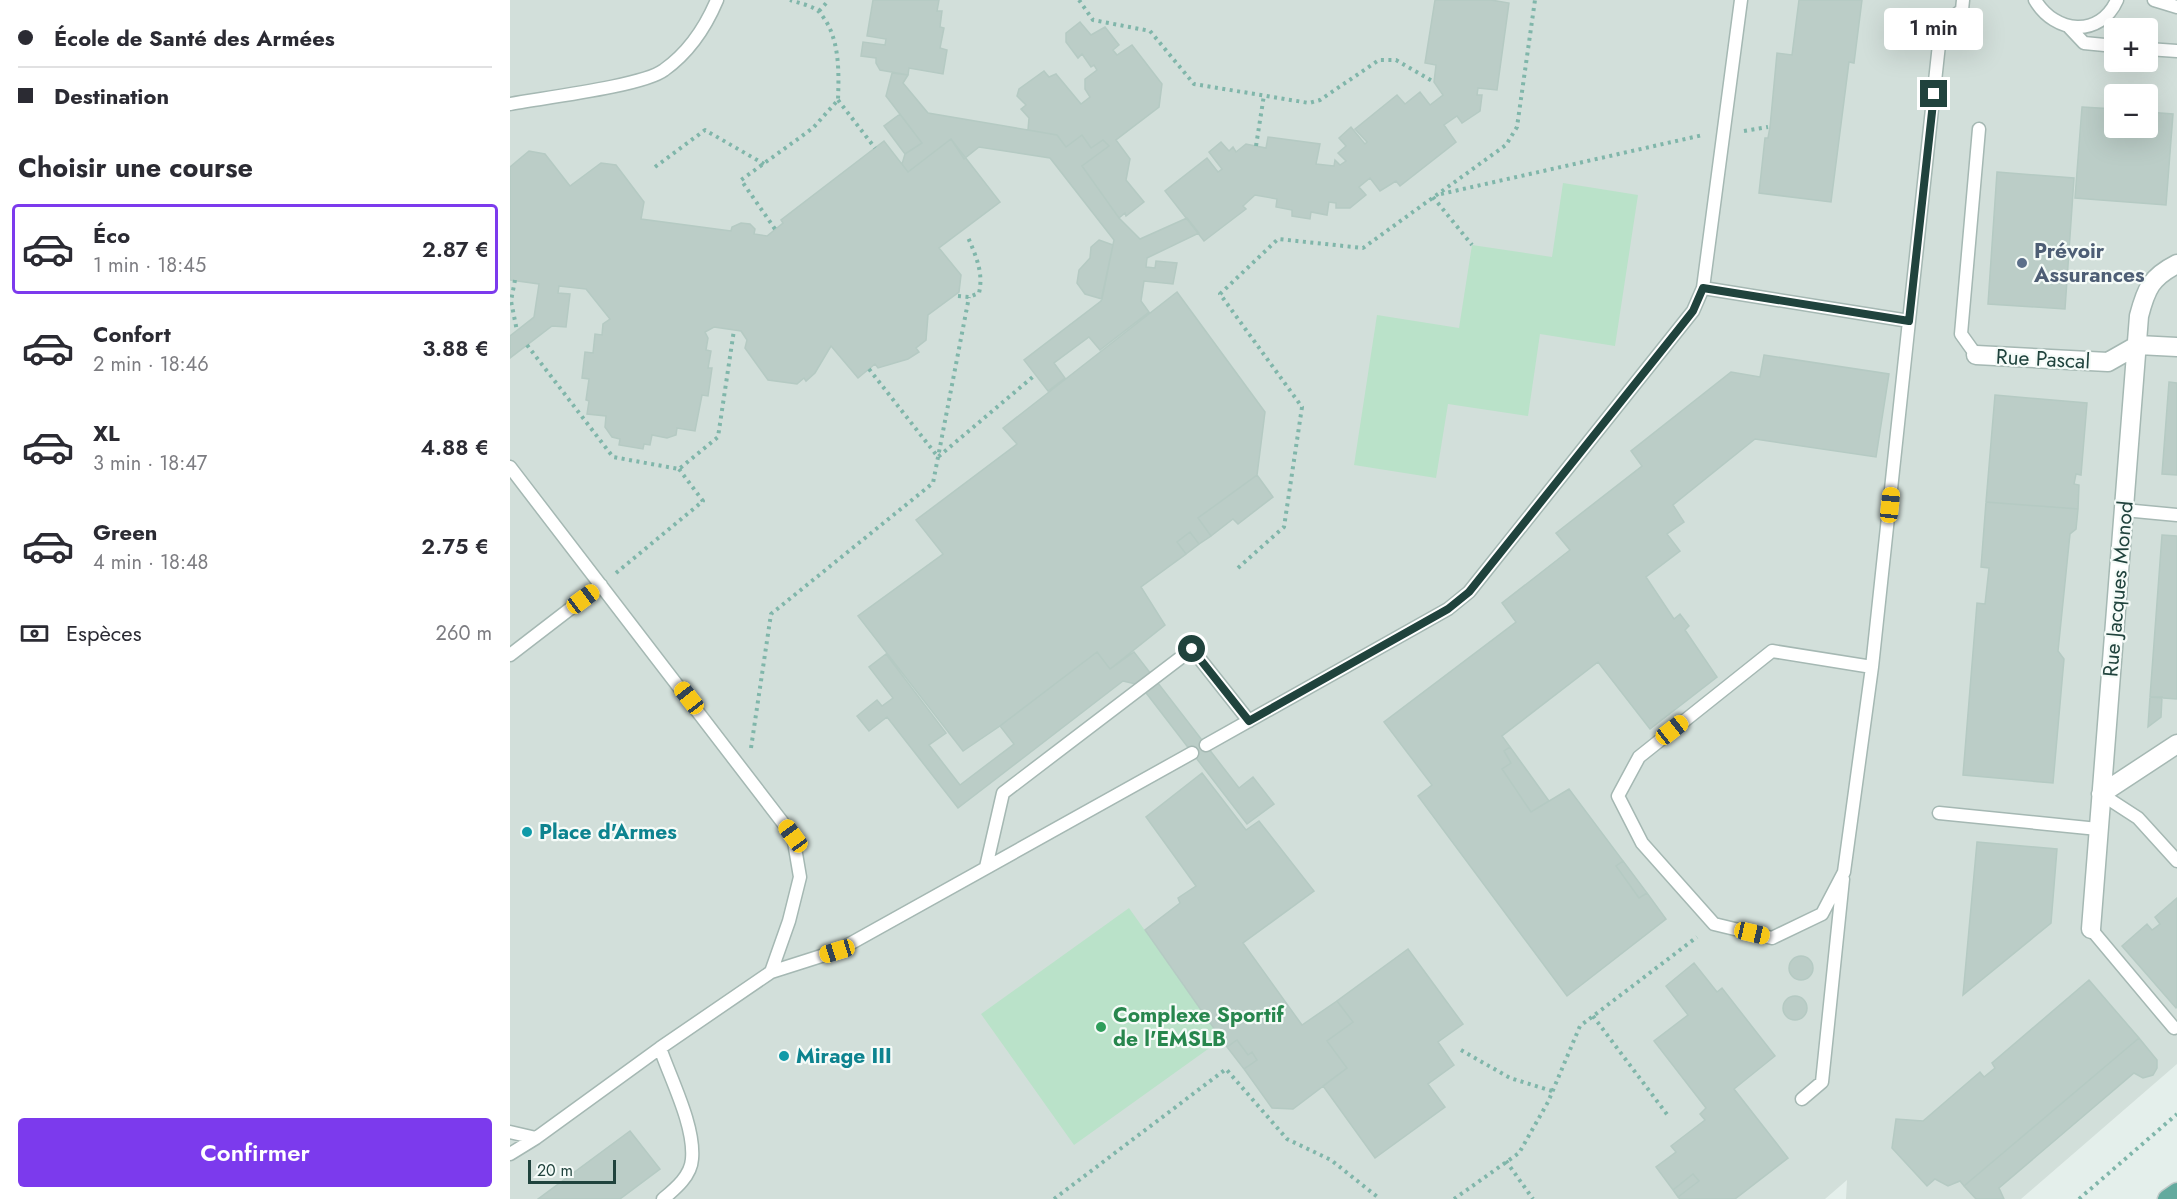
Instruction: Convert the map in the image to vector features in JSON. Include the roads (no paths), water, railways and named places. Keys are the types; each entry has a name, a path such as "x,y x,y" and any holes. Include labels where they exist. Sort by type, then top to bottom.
{"main road":[{"path":"2167,1199 2177,1192"}],"street":[{"name":"Rue Jacques Monod","path":"2091,929 2139,316 2145,292 2160,272 2177,264"},
{"name":"Rue Pascal","path":"1976,355 2108,362 2138,345"},
{"path":"2138,345 2177,347"},
{"path":"2101,794 2177,744"}],"lane":[{"path":"510,104 630,82 663,71 689,47 717,0"},
{"path":"1206,745 1448,609 1469,592 1693,311 1703,288 1741,0"},
{"path":"1802,1099 1822,1082 1844,872 1872,667 1941,26 1962,10 1963,0"},
{"path":"2035,0 2042,11 2054,21 2068,27 2084,43 2104,45"},
{"path":"2068,27 2082,27 2096,23 2107,15 2117,0"},
{"path":"2154,0 2177,7"},
{"path":"2158,50 2177,51"},
{"path":"1976,355 1961,334 1979,129"},
{"path":"1703,288 1909,321"},
{"path":"510,467 748,773 793,836 800,877 789,921 771,972"},
{"path":"2124,510 2177,515"},
{"path":"510,654 601,585"},
{"path":"986,867 1003,793 1192,649 1249,721"},
{"path":"1844,872 1822,914 1772,938 1714,924 1642,843 1618,796 1639,757 1772,651 1872,667"},
{"path":"510,1154 771,972 837,951 1192,753"},
{"path":"2101,794 2138,818 2177,861"},
{"path":"1939,813 2098,829"},
{"path":"2091,929 2174,1028"},
{"path":"660,1048 690,1132 693,1161 684,1180 663,1199"},
{"path":"510,1132 536,1138"}],"place":[{"name":"Prévoir Assurances","path":"2022,263"},
{"name":"Place d'Armes","path":"527,832"},
{"name":"Complexe Sportif de l'EMSLB","path":"1101,1027"},
{"name":"Mirage III","path":"784,1056"}]}
